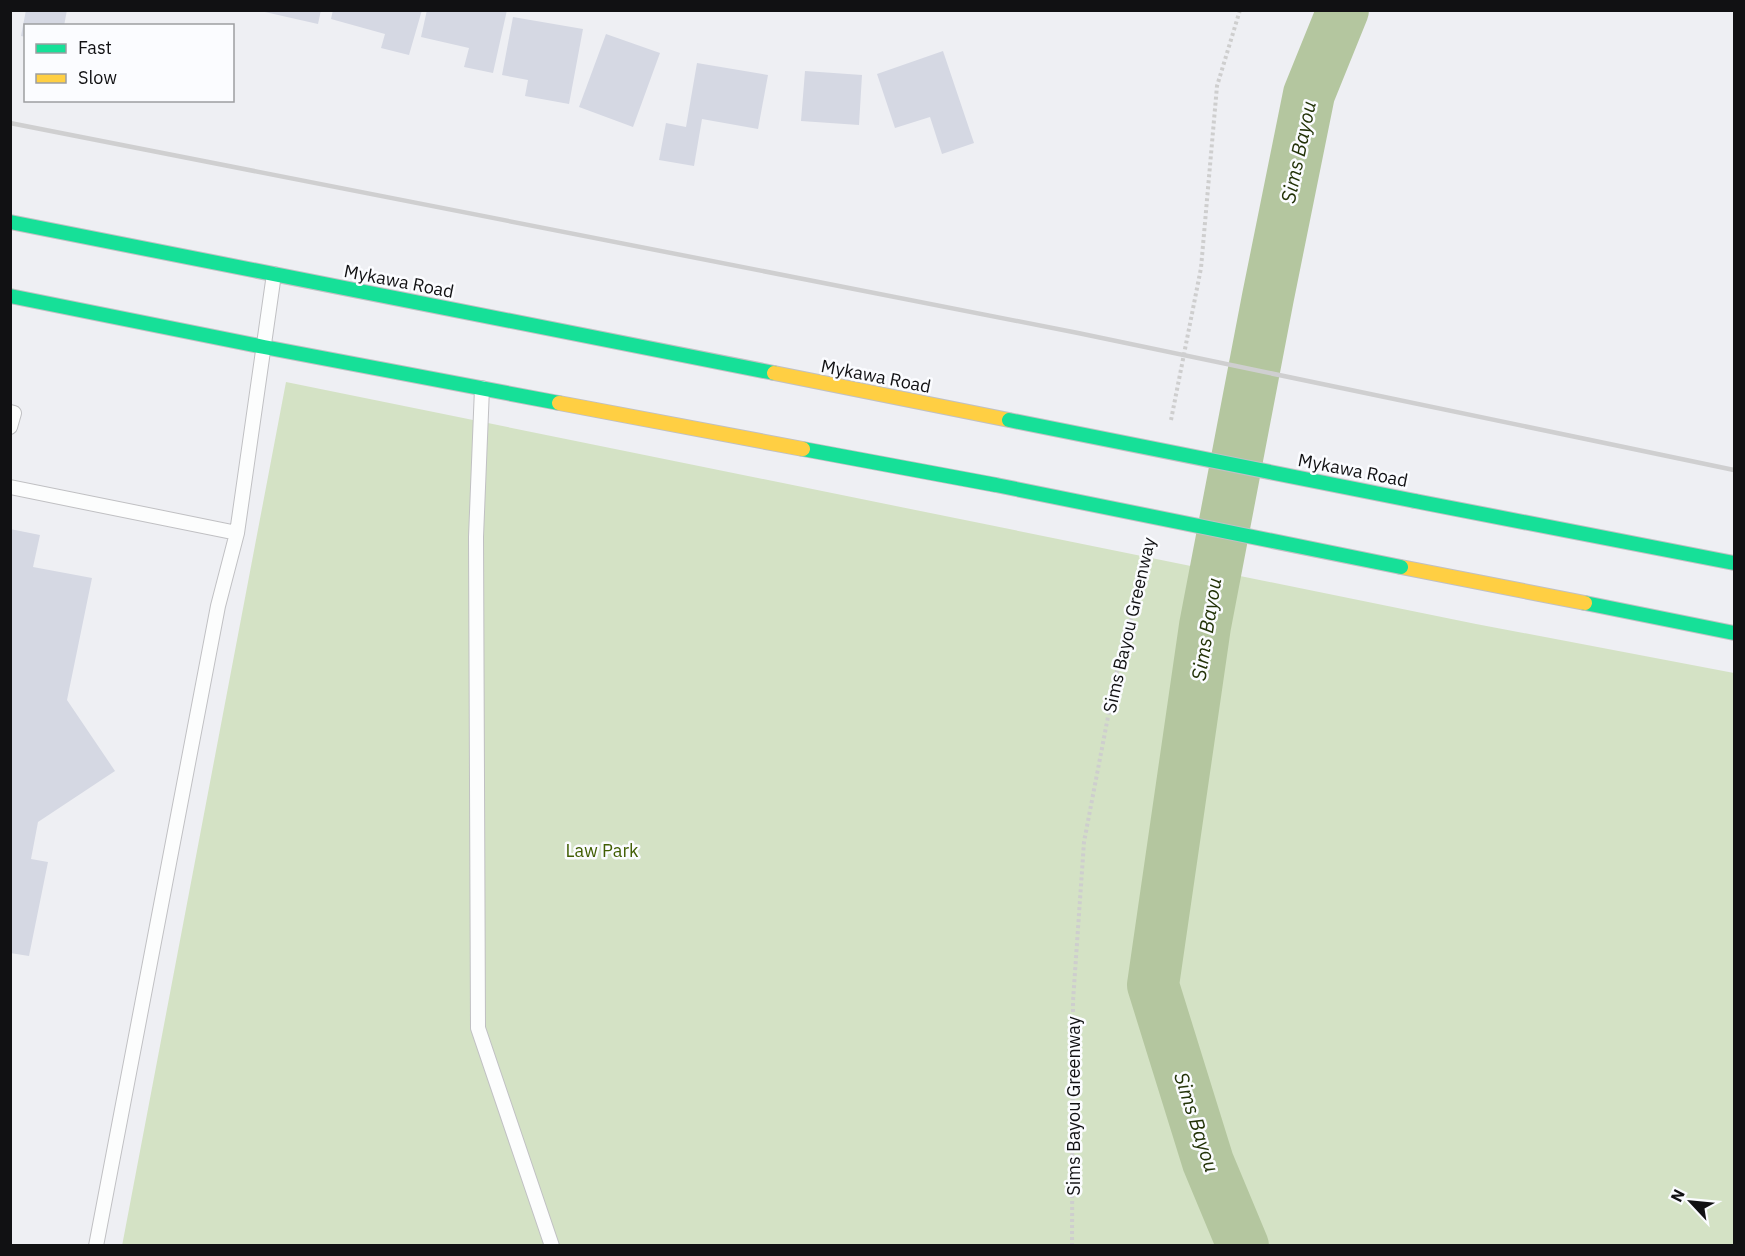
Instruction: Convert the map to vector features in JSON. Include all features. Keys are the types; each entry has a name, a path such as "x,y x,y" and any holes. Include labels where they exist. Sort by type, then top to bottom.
{"main road":[{"name":"Mykawa Road","path":"10,222 1734,563"},
{"path":"10,296 264,347 996,485 1734,633"}],"lane":[{"path":"96,1245 218,606 237,533 274,274"},
{"path":"482,388 476,537 478,1028 552,1245"},
{"path":"10,412 14,413 10,427"},
{"path":"10,487 237,533"}],"path":[{"path":"1169,430 1200,268 1217,86 1240,10"},
{"name":"Sims Bayou Greenway","path":"1072,1245 1073,1001 1084,842 1116,675 1138,593 1149,535"}],"green space":[{"name":"Law Park","path":"286,382 1476,624 1734,673 1734,1245 122,1246"}],"building":[{"path":"26,10 67,10 64,24 24,24 24,37 21,36"},
{"path":"256,10 321,10 318,24"},
{"path":"333,10 422,10 409,55 381,48 385,34 331,19"},
{"path":"427,10 507,10 493,73 464,67 469,48 421,37"},
{"path":"513,17 583,29 569,104 525,96 528,80 502,75"},
{"path":"606,34 660,53 633,127 579,107"},
{"path":"943,51 974,143 942,154 930,117 895,128 877,74"},
{"path":"697,63 768,75 758,129 702,119 694,166 659,160 666,123 686,127"},
{"path":"805,71 862,75 859,125 801,121"},
{"path":"10,529 40,535 33,567 92,578 67,700 115,771 38,822 31,859 48,862 29,956 10,953"}],"waterway":[{"name":"Sims Bayou","path":"1243,1246 1208,1162 1153,985 1205,626 1268,297 1309,94 1343,10"}],"railway":[{"path":"10,123 1078,333 1734,470"}],"traffic: fast":[{"path":"10,222 774,373"},
{"path":"10,296 559,403"},
{"path":"1009,420 1415,501"},
{"path":"803,449 996,485"},
{"path":"996,485 1401,567"},
{"path":"1415,501 1734,563"},
{"path":"1585,603 1734,633"}],"traffic: slow":[{"path":"774,373 1009,420"},
{"path":"559,403 803,449"},
{"path":"1401,567 1585,603"}]}
